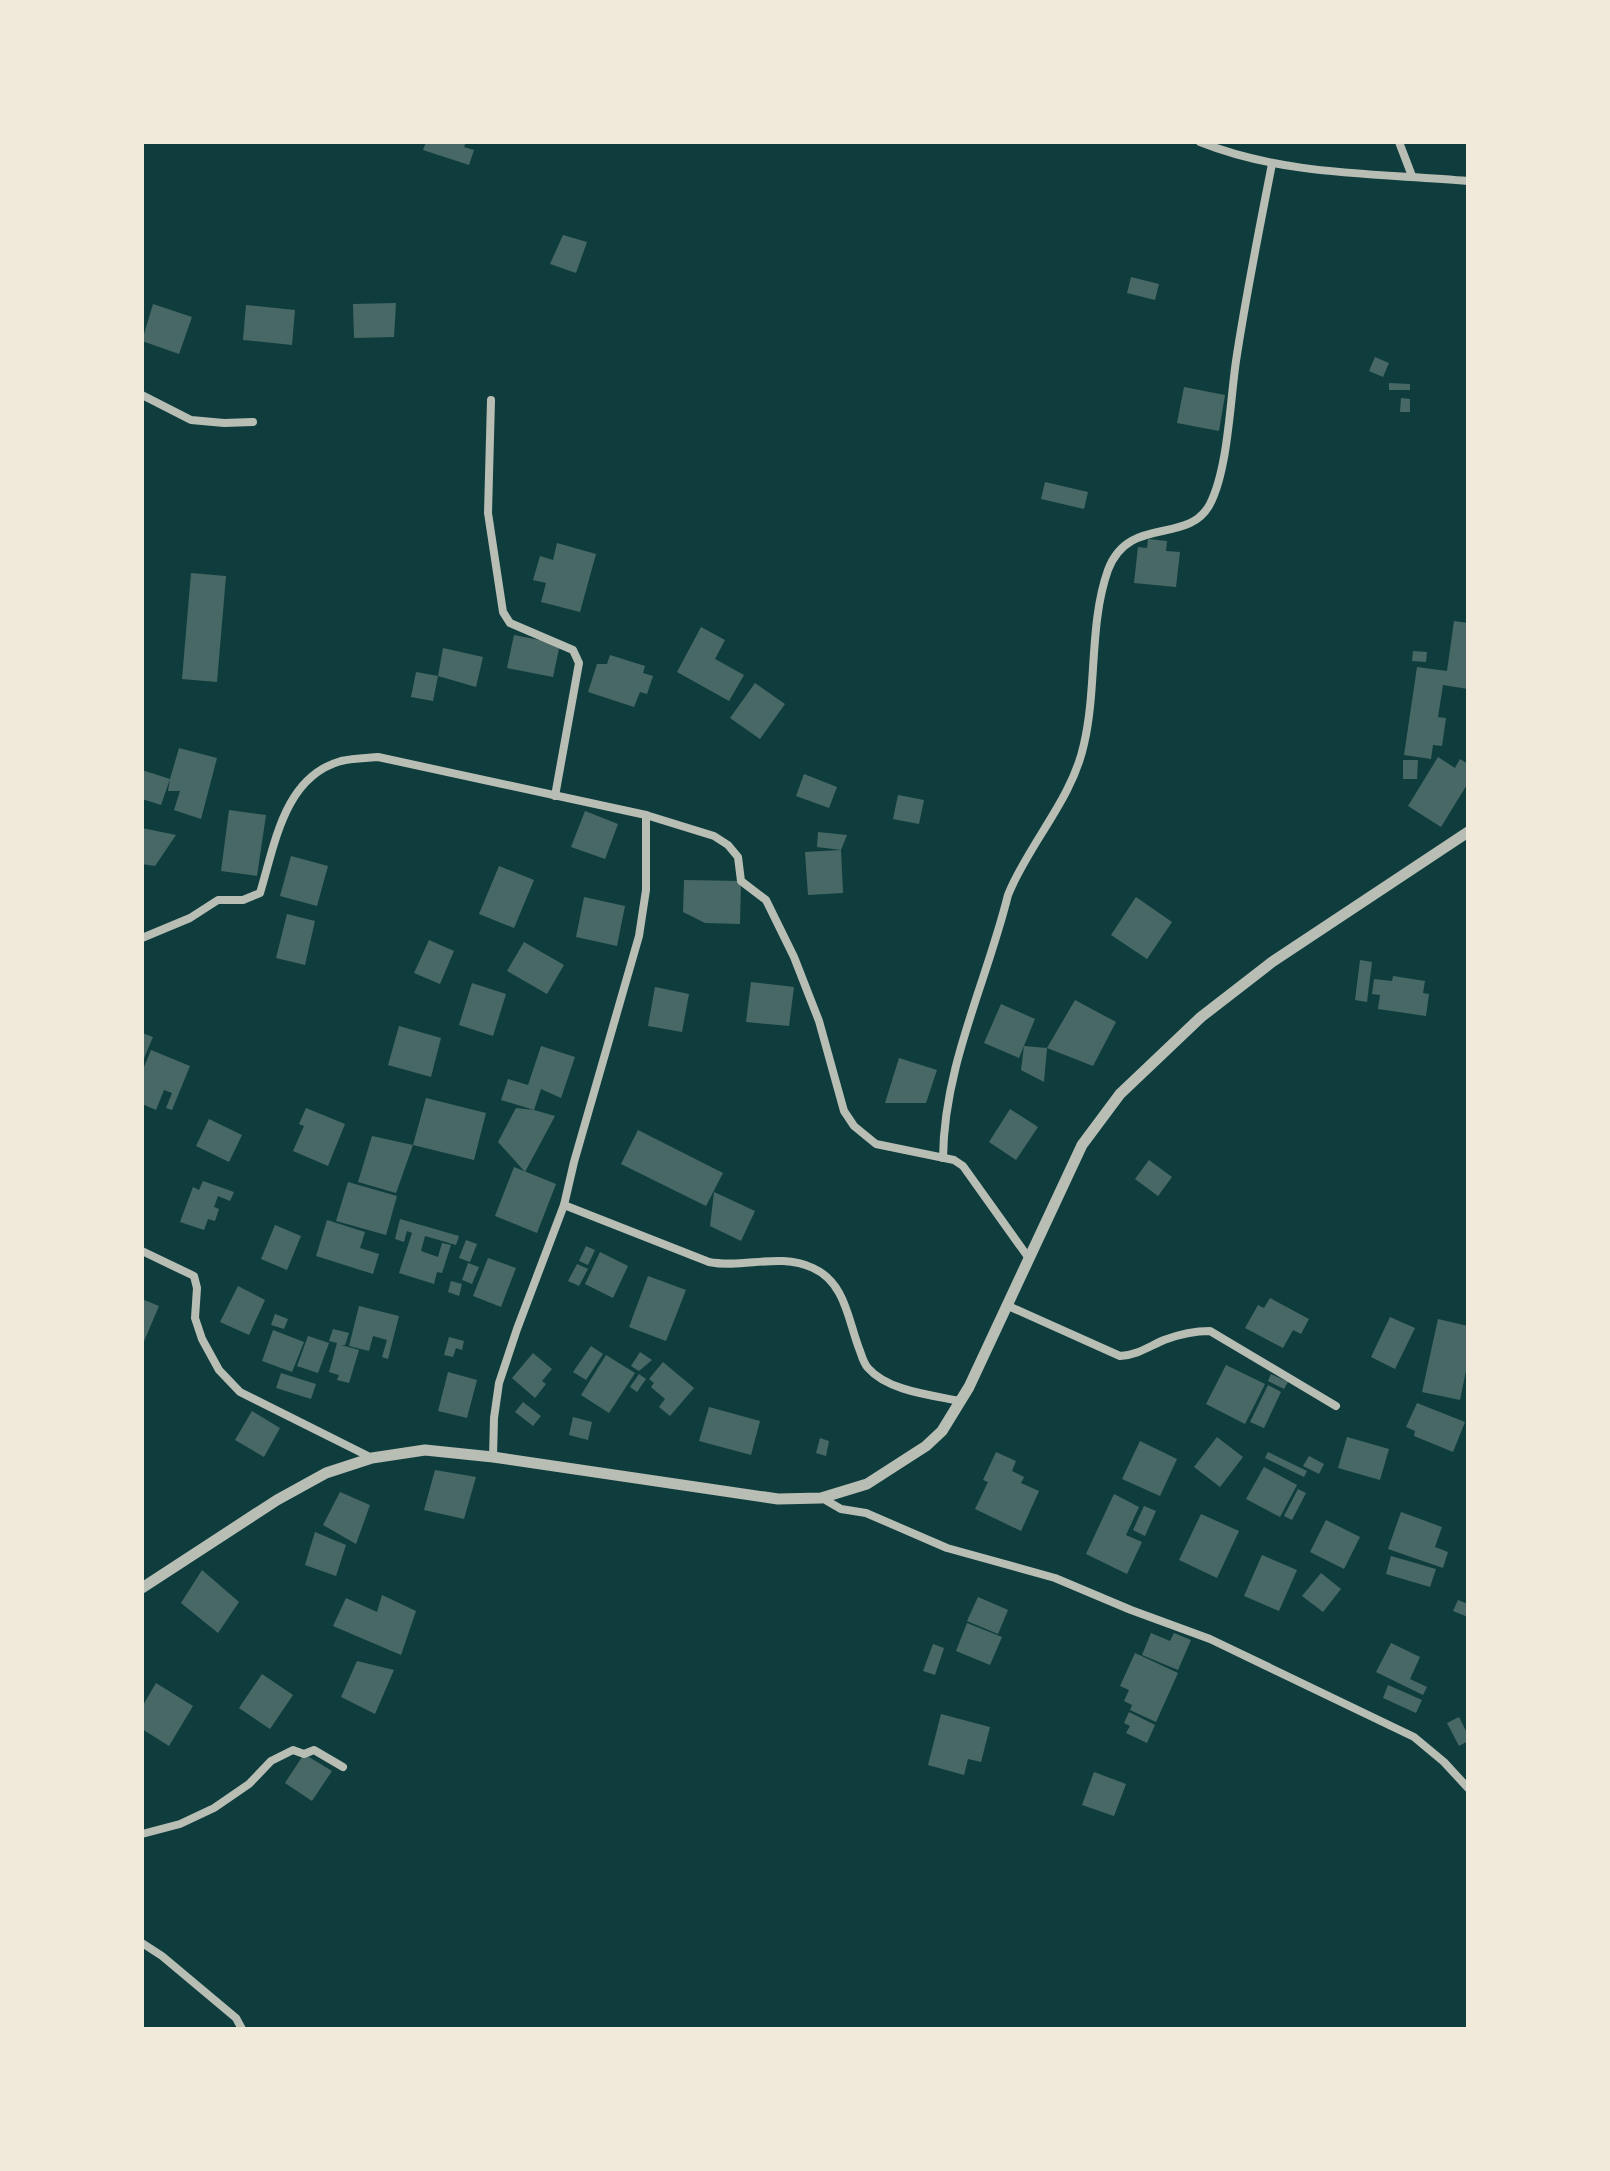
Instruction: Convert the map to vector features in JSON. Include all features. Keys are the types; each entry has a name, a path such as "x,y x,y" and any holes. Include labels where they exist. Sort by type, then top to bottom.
{"street":[{"path":"1200,142 1272,164 1323,172 1468,181"},
{"path":"1399,142 1412,176"},
{"path":"943,1158 943,1125 949,1086 1008,895 1019,866 1070,783 1084,745 1102,596 1108,571 1116,552 1126,543 1186,525 1199,517 1209,505 1221,470 1243,313 1272,164"},
{"path":"142,395 191,420 253,422"},
{"path":"491,400 488,513 503,612 510,623 573,650 579,663 555,796"},
{"path":"142,938 190,918 218,900 243,900 260,893 292,797 303,783 340,762 378,757 646,815 714,836 728,845 738,857 741,881 766,900 794,957 819,1021 844,1111 854,1126 876,1144 943,1158 963,1166 1028,1257"},
{"path":"493,1457 499,1383 564,1205 639,936 646,890 646,815"},
{"path":"142,1588 277,1500 326,1473 372,1458 425,1450 493,1457 778,1499 821,1498 867,1484 909,1458 942,1431 960,1401 1082,1145 1120,1094 1201,1017 1272,962 1468,832"},
{"path":"564,1205 709,1262 728,1266 783,1259 816,1269 833,1283 845,1300 866,1367 891,1383 960,1401"},
{"path":"142,1251 194,1276 197,1288 195,1318 202,1339 219,1370 240,1392 372,1458"},
{"path":"1006,1305 1120,1356 1132,1355 1191,1331 1210,1331 1336,1406"},
{"path":"821,1498 841,1509 866,1513 947,1548 1055,1578 1210,1639 1414,1737 1444,1762 1468,1788"},
{"path":"142,1834 180,1824 214,1808 249,1784 271,1761 293,1750 304,1754 314,1750 343,1767"},
{"path":"142,1943 236,2018 242,2029"}],"building":[{"path":"426,142 466,142 464,147 474,150 469,165 423,150"},
{"path":"563,235 587,242 576,273 550,264"},
{"path":"1131,277 1159,284 1155,300 1127,293"},
{"path":"396,303 394,337 354,338 353,304"},
{"path":"153,304 192,317 179,354 142,341"},
{"path":"246,305 295,310 292,345 243,340"},
{"path":"1375,357 1389,363 1383,377 1369,371"},
{"path":"1389,383 1410,384 1410,390 1389,390"},
{"path":"1184,387 1225,395 1219,431 1177,423"},
{"path":"1401,398 1410,399 1410,412 1400,412"},
{"path":"1045,482 1088,492 1084,509 1041,499"},
{"path":"1148,539 1167,541 1166,551 1180,552 1176,587 1134,583 1138,547 1147,548"},
{"path":"557,543 596,554 580,612 541,602 546,583 533,580 540,556 553,560"},
{"path":"191,573 226,576 217,682 182,679"},
{"path":"1454,621 1468,623 1468,689 1443,685 1438,717 1446,718 1442,746 1433,745 1431,759 1404,755 1417,667 1447,671"},
{"path":"701,627 725,640 715,659 744,675 729,701 677,672"},
{"path":"514,635 560,644 553,677 507,668"},
{"path":"443,648 483,657 476,687 438,676"},
{"path":"1413,651 1427,652 1426,662 1412,661"},
{"path":"610,655 645,666 643,673 653,676 647,694 640,692 634,707 588,692 597,664 607,664"},
{"path":"416,672 438,676 433,701 411,697"},
{"path":"755,683 785,704 760,739 730,718"},
{"path":"179,748 217,758 201,819 174,810 180,791 168,791"},
{"path":"1438,757 1455,768 1460,759 1468,764 1468,783 1441,827 1408,806"},
{"path":"1403,760 1418,760 1417,779 1403,779"},
{"path":"142,770 170,779 161,805 142,799"},
{"path":"804,774 837,787 829,808 796,796"},
{"path":"898,795 924,800 919,824 893,819"},
{"path":"229,810 266,815 257,876 221,871"},
{"path":"585,811 618,824 605,859 571,847"},
{"path":"142,828 176,835 155,866 142,864"},
{"path":"818,832 847,835 841,850 817,847"},
{"path":"841,850 843,893 808,895 805,852"},
{"path":"291,856 328,866 317,906 280,896"},
{"path":"499,866 534,880 514,928 479,914"},
{"path":"684,880 741,881 740,924 705,923 683,912"},
{"path":"584,897 625,906 617,946 576,937"},
{"path":"1136,897 1172,922 1147,959 1111,935"},
{"path":"287,914 315,921 305,965 276,958"},
{"path":"429,940 454,951 440,984 414,973"},
{"path":"524,942 564,965 547,994 507,971"},
{"path":"1360,960 1372,962 1367,1002 1355,1000"},
{"path":"1393,976 1425,981 1423,993 1429,994 1426,1016 1378,1009 1380,995 1372,994 1374,979 1392,981"},
{"path":"751,982 794,987 789,1026 746,1022"},
{"path":"472,983 506,994 493,1036 459,1025"},
{"path":"655,987 689,994 682,1032 648,1026"},
{"path":"1075,1000 1116,1022 1093,1066 1047,1048"},
{"path":"1001,1004 1035,1019 1019,1058 984,1043"},
{"path":"399,1026 441,1038 431,1077 388,1065"},
{"path":"142,1033 153,1037 142,1063"},
{"path":"541,1046 575,1057 561,1098 541,1089 534,1110 501,1100 508,1079 528,1085"},
{"path":"1024,1046 1047,1048 1044,1082 1021,1070"},
{"path":"151,1050 190,1066 172,1110 166,1108 172,1093 164,1090 156,1110 142,1104 142,1072"},
{"path":"899,1058 937,1070 926,1103 885,1103"},
{"path":"426,1098 486,1113 474,1160 413,1145"},
{"path":"306,1108 345,1124 328,1166 293,1151 304,1126 299,1124"},
{"path":"516,1108 555,1116 525,1172 498,1142"},
{"path":"1010,1109 1038,1127 1016,1160 989,1142"},
{"path":"209,1119 242,1135 229,1162 196,1146"},
{"path":"638,1130 723,1173 706,1206 621,1164"},
{"path":"372,1136 413,1145 396,1193 358,1182"},
{"path":"1149,1160 1172,1177 1158,1196 1135,1179"},
{"path":"514,1167 556,1184 537,1233 495,1216"},
{"path":"203,1181 234,1192 230,1201 218,1196 214,1207 219,1209 215,1221 208,1219 204,1230 180,1222 193,1187 199,1190"},
{"path":"348,1182 397,1196 386,1235 336,1221"},
{"path":"714,1192 755,1211 741,1241 710,1226"},
{"path":"400,1219 459,1236 456,1245 425,1236 421,1251 438,1257 442,1243 451,1245 442,1273 437,1272 434,1284 399,1273 412,1233 407,1231 404,1242 395,1239"},
{"path":"327,1220 365,1232 360,1248 379,1254 373,1274 316,1256"},
{"path":"275,1225 301,1236 287,1270 261,1259"},
{"path":"466,1240 477,1244 470,1262 459,1258"},
{"path":"586,1246 595,1250 588,1265 579,1261"},
{"path":"600,1252 628,1266 613,1298 585,1284"},
{"path":"488,1258 516,1268 501,1307 473,1296"},
{"path":"468,1263 479,1267 472,1284 462,1280"},
{"path":"577,1264 588,1269 579,1286 568,1281"},
{"path":"648,1276 686,1290 666,1341 629,1327"},
{"path":"451,1281 462,1284 459,1296 448,1292"},
{"path":"238,1286 265,1300 249,1335 220,1322"},
{"path":"1270,1298 1309,1319 1301,1334 1293,1330 1283,1348 1245,1328 1258,1305 1264,1308"},
{"path":"142,1299 159,1306 142,1346"},
{"path":"359,1306 399,1316 388,1359 382,1357 387,1340 373,1336 369,1351 349,1346"},
{"path":"275,1314 288,1319 284,1329 271,1325"},
{"path":"1390,1317 1415,1328 1395,1369 1371,1357"},
{"path":"1438,1319 1468,1326 1468,1361 1460,1400 1422,1392"},
{"path":"333,1329 349,1333 345,1345 341,1345 359,1350 349,1383 337,1380 339,1375 329,1372 337,1343 329,1341"},
{"path":"273,1330 304,1342 292,1372 262,1361"},
{"path":"308,1336 329,1343 318,1373 297,1366"},
{"path":"449,1337 464,1341 462,1350 456,1348 453,1357 444,1355"},
{"path":"591,1346 603,1354 586,1380 573,1372"},
{"path":"640,1352 652,1360 639,1371 631,1366"},
{"path":"533,1353 552,1369 542,1381 546,1384 535,1398 512,1378"},
{"path":"606,1355 635,1373 609,1413 581,1395"},
{"path":"663,1362 694,1388 670,1416 659,1407 665,1399 651,1387 654,1383 649,1379"},
{"path":"1226,1365 1265,1384 1245,1424 1206,1404"},
{"path":"448,1372 477,1380 467,1418 438,1411"},
{"path":"281,1373 316,1384 311,1399 276,1388"},
{"path":"639,1374 646,1379 637,1392 630,1387"},
{"path":"1271,1374 1288,1382 1284,1389 1268,1381"},
{"path":"1268,1385 1281,1392 1264,1428 1250,1422"},
{"path":"523,1402 541,1416 533,1426 515,1412"},
{"path":"1417,1403 1465,1422 1453,1452 1414,1436 1415,1431 1406,1427"},
{"path":"709,1407 760,1421 751,1455 699,1441"},
{"path":"252,1411 280,1428 264,1457 235,1440"},
{"path":"573,1417 592,1422 588,1440 569,1435"},
{"path":"1217,1437 1243,1457 1220,1487 1194,1467"},
{"path":"1347,1437 1389,1449 1380,1480 1338,1468"},
{"path":"820,1438 829,1441 826,1456 816,1453"},
{"path":"1140,1441 1177,1459 1160,1496 1122,1479"},
{"path":"996,1452 1016,1461 1012,1471 1024,1477 1021,1483 1039,1491 1021,1531 975,1509 988,1482 983,1480"},
{"path":"1268,1452 1307,1471 1304,1477 1265,1458"},
{"path":"1309,1456 1324,1464 1319,1474 1303,1466"},
{"path":"1264,1467 1297,1485 1280,1517 1246,1499"},
{"path":"435,1470 476,1477 464,1519 424,1510"},
{"path":"1298,1489 1306,1493 1292,1520 1284,1516"},
{"path":"340,1492 370,1505 356,1544 323,1525"},
{"path":"1114,1494 1139,1507 1126,1535 1142,1542 1127,1574 1086,1554"},
{"path":"1144,1506 1156,1511 1145,1536 1133,1530"},
{"path":"1401,1512 1442,1527 1435,1547 1448,1552 1443,1568 1388,1549"},
{"path":"1201,1514 1239,1531 1217,1578 1179,1560"},
{"path":"1326,1520 1360,1537 1344,1569 1310,1552"},
{"path":"315,1532 346,1545 336,1576 305,1565"},
{"path":"1262,1555 1297,1570 1279,1611 1244,1596"},
{"path":"1391,1556 1436,1569 1430,1587 1386,1574"},
{"path":"202,1570 239,1602 218,1633 181,1603"},
{"path":"1321,1573 1341,1589 1323,1612 1302,1596"},
{"path":"382,1595 416,1611 401,1655 333,1626 346,1598 377,1612"},
{"path":"978,1597 1008,1610 998,1634 967,1621"},
{"path":"1458,1600 1468,1604 1468,1617 1453,1611"},
{"path":"967,1623 1002,1637 990,1665 956,1651"},
{"path":"1151,1633 1170,1641 1174,1633 1191,1640 1178,1670 1142,1655"},
{"path":"1391,1643 1420,1657 1410,1679 1427,1687 1423,1695 1376,1672"},
{"path":"933,1644 944,1648 935,1675 923,1671"},
{"path":"1135,1653 1178,1673 1156,1722 1130,1710 1132,1705 1124,1701 1129,1690 1120,1686"},
{"path":"357,1661 394,1670 375,1714 341,1697"},
{"path":"262,1674 293,1695 270,1729 239,1708"},
{"path":"156,1683 193,1706 169,1746 142,1729 142,1707"},
{"path":"1388,1685 1422,1700 1416,1713 1383,1698"},
{"path":"1129,1712 1155,1725 1147,1743 1126,1733 1130,1726 1124,1723"},
{"path":"941,1714 990,1727 981,1762 968,1759 964,1775 928,1765"},
{"path":"1459,1717 1468,1741 1459,1746 1447,1723"},
{"path":"304,1754 332,1771 312,1801 285,1783"},
{"path":"1094,1772 1126,1784 1114,1816 1082,1805"}]}
